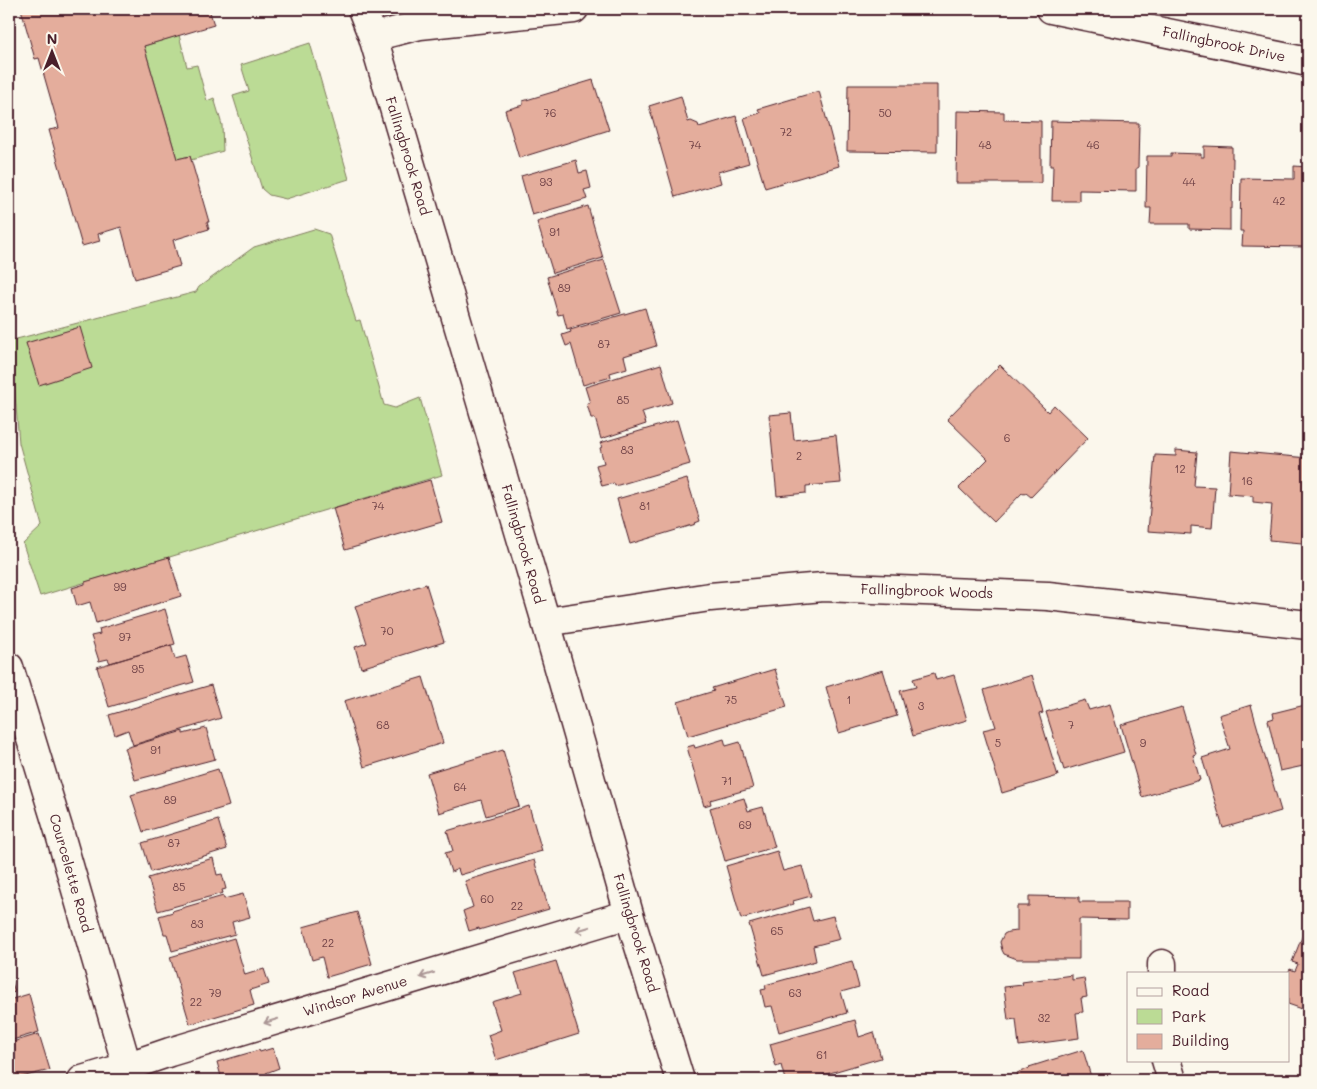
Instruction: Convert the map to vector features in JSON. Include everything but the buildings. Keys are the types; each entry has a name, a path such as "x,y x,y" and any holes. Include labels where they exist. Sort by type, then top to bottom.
{"street":[{"name":"Fallingbrook Road","path":"362,9 373,37 546,622 629,914 680,1080"},
{"path":"373,37 420,25 574,9"},
{"name":"Fallingbrook Drive","path":"1051,9 1308,62"},
{"name":"Fallingbrook Woods","path":"546,622 710,597 823,588 1048,596 1308,625"},
{"name":"Courcelette Road","path":"9,667 59,831 129,1074"},
{"name":"Windsor Avenue","path":"82,1080 129,1074 179,1049 629,914"},
{"path":"1167,1062 1172,1080"}],"green space":[{"path":"179,35 187,67 197,65 207,101 214,98 222,125 223,151 191,160 190,156 177,159 144,46"},
{"path":"310,43 349,179 286,199 269,195 262,189 233,96 249,91 241,65"},
{"path":"314,229 329,234 356,321 360,320 384,405 395,408 420,398 442,475 40,596 23,544 42,526 19,443 9,341 196,292 199,287 254,247"}]}
